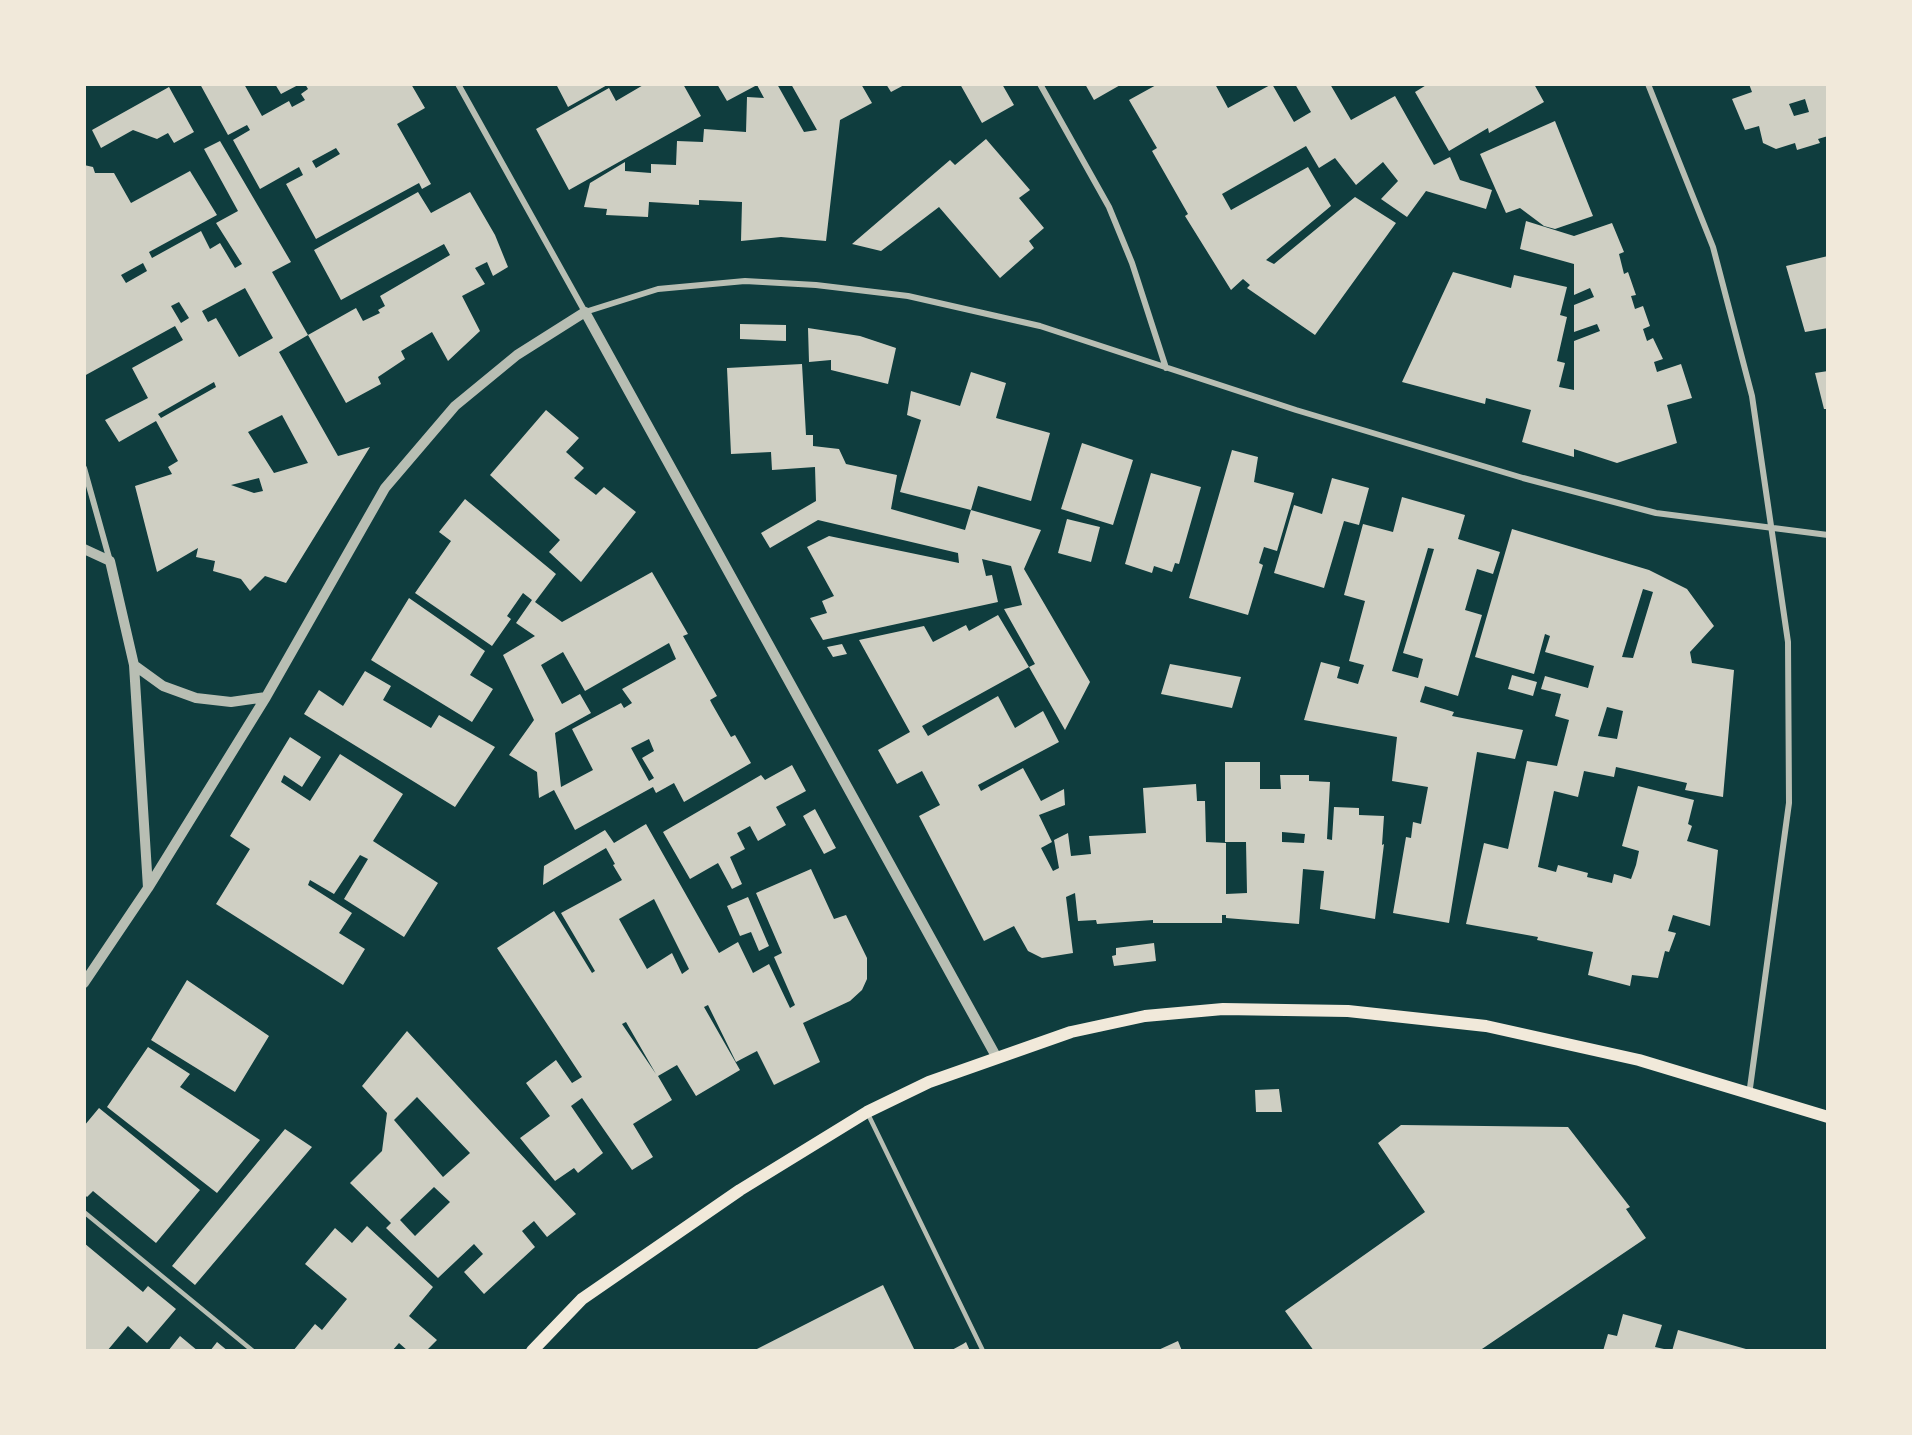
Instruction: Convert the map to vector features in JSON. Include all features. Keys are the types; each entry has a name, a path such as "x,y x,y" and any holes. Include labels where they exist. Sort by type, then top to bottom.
{"main road":[{"path":"532,1351 582,1299 740,1190 867,1112 928,1082 1071,1032 1145,1016 1223,1010 1348,1011 1486,1026 1639,1060 1828,1117"}],"street":[{"path":"458,84 997,1058"},
{"path":"1040,84 1109,207 1132,263 1166,368"},
{"path":"1648,84 1713,247 1752,396 1788,642 1789,803 1749,1095"},
{"path":"84,983 148,888 266,697 385,488 456,406 518,355 585,312 658,290 745,281 816,285 908,296 1040,326 1296,410 1523,478 1656,513 1772,530 1828,535"},
{"path":"84,468 110,561 134,665 148,888"},
{"path":"84,549 110,561"},
{"path":"134,665 163,686 196,698 231,702 266,697"}],"lane":[{"path":"867,1112 983,1351"},
{"path":"84,1212 253,1351"}],"building":[{"path":"200,84 244,84 262,116 289,101 292,107 305,100 301,94 308,89 305,84 411,84 425,108 397,124 431,184 422,189 419,183 316,239 286,184 303,175 299,167 260,189 233,140 250,130 247,125 228,135","holes":["336,148 340,154 316,168 312,161"]},
{"path":"275,84 300,84 281,94"},
{"path":"556,84 609,84 568,107"},
{"path":"645,84 683,84 701,116 569,190 536,129 609,88 616,101"},
{"path":"717,84 777,84 804,132 817,130 791,84 861,84 872,103 840,120 826,241 781,237 741,241 742,202 699,200 699,205 649,202 648,217 606,215 607,209 584,207 590,183 625,162 625,171 651,173 651,164 676,165 677,141 703,142 704,129 746,132 747,97 764,98 757,85 727,101"},
{"path":"886,84 906,84 891,92"},
{"path":"960,84 1002,84 1014,105 982,123"},
{"path":"1085,84 1122,84 1094,100"},
{"path":"1158,84 1215,84 1228,108 1272,84 1294,122 1311,112 1295,84 1330,84 1351,120 1395,96 1434,165 1450,157 1460,180 1492,190 1486,209 1426,191 1407,217 1381,199 1398,181 1383,162 1356,185 1335,158 1319,168 1306,146 1222,194 1231,210 1308,167 1331,206 1266,260 1274,264 1355,197 1396,223 1315,335 1247,288 1250,285 1243,279 1231,290 1185,216 1188,214 1152,151 1157,148 1129,100"},
{"path":"1428,84 1534,84 1544,102 1489,133 1488,128 1449,151 1415,92"},
{"path":"1749,84 1828,84 1828,136 1818,139 1820,143 1797,150 1795,143 1776,149 1763,143 1759,126 1745,130 1732,99 1752,92","holes":["1805,99 1809,112 1794,116 1789,104"]},
{"path":"169,87 194,132 174,143 168,133 157,139 133,130 101,148 92,130"},
{"path":"1555,121 1593,216 1555,229 1544,226 1520,208 1506,213 1480,154"},
{"path":"986,139 1030,190 1019,198 1044,228 1029,241 1034,248 1000,278 939,207 881,251 852,244 950,160 955,165"},
{"path":"220,141 291,262 272,272 308,335 279,352 338,456 370,447 286,583 265,576 250,591 241,579 213,571 215,561 196,557 198,548 157,572 135,486 172,474 168,467 178,461 156,421 119,442 105,420 148,398 132,368 183,340 175,326 84,376 84,165 93,167 95,173 114,173 131,203 190,171 217,215 149,252 152,258 201,231 210,249 220,243 235,268 242,264 216,223 238,211 204,149","holes":["143,263 147,271 126,283 121,275","245,288 273,338 239,357 216,318 208,322 202,311","179,302 189,318 181,323 171,306","214,382 216,387 161,418 158,414","282,415 308,463 274,473 248,432","259,478 263,491 254,493 231,485"]},
{"path":"418,192 431,213 470,192 495,235 508,267 493,276 487,262 475,268 485,284 462,296 480,331 448,361 432,332 401,351 405,359 378,377 381,384 346,403 308,335 356,308 363,321 380,313 378,310 385,306 380,296 450,255 444,244 341,300 314,250"},
{"path":"1526,221 1574,236 1612,223 1624,252 1619,254 1624,274 1628,272 1636,295 1631,296 1635,309 1643,306 1650,326 1643,329 1647,341 1653,338 1663,359 1654,362 1657,372 1681,364 1692,398 1667,405 1677,443 1617,463 1574,449 1574,457 1522,442 1531,410 1486,398 1485,404 1402,382 1453,272 1511,288 1514,275 1567,287 1560,315 1567,317 1557,361 1565,363 1559,387 1574,390 1574,341 1600,331 1597,324 1574,332 1574,305 1594,297 1590,288 1574,295 1574,264 1520,249"},
{"path":"1828,256 1828,328 1805,332 1786,266"},
{"path":"740,324 786,325 786,341 740,339"},
{"path":"808,328 860,336 896,348 888,384 831,370 831,360 809,362"},
{"path":"802,364 806,435 813,435 813,446 839,449 846,464 897,475 891,509 965,530 971,510 1041,530 1024,569 1090,682 1065,730 1029,667 1035,664 1004,609 1022,605 1011,566 982,559 986,576 992,575 998,602 823,640 810,618 827,613 822,601 834,596 807,547 829,536 959,563 958,553 818,520 770,548 761,533 816,501 815,467 772,470 771,452 731,454 727,368"},
{"path":"1828,371 1828,409 1824,409 1815,373"},
{"path":"971,372 1006,383 996,418 1050,433 1031,501 978,486 971,510 900,492 921,420 907,415 911,391 960,406"},
{"path":"546,410 579,438 566,452 584,468 574,478 596,495 604,487 636,512 581,582 549,552 560,540 490,475"},
{"path":"1082,443 1133,460 1113,525 1061,509"},
{"path":"1232,450 1258,457 1254,482 1294,493 1277,551 1264,547 1259,563 1263,565 1248,615 1189,598"},
{"path":"1151,473 1201,487 1179,564 1175,563 1172,572 1154,566 1152,573 1125,564"},
{"path":"1332,478 1369,488 1359,525 1344,521 1324,588 1274,573 1294,505 1322,514"},
{"path":"1402,497 1465,515 1458,539 1500,552 1493,574 1477,569 1465,610 1482,615 1458,696 1425,686 1420,702 1454,712 1452,716 1523,730 1515,759 1477,752 1449,923 1393,913 1406,837 1411,838 1413,822 1421,824 1428,787 1392,781 1397,737 1304,720 1321,662 1340,667 1337,678 1358,684 1364,665 1349,661 1365,601 1344,595 1363,524 1393,532","holes":["1428,548 1434,549 1403,653 1423,659 1418,678 1392,671"]},
{"path":"465,499 556,574 535,602 562,622 652,572 688,634 683,636 717,696 710,700 712,704 731,737 735,735 751,763 684,802 674,783 656,793 653,787 575,830 554,790 539,798 537,772 509,755 534,720 503,655 535,636 516,623 532,600 523,593 507,616 511,619 492,646 415,593 451,541 439,532","holes":["669,643 676,659 622,689 632,703 624,708 621,703 572,729 593,770 561,787 555,733 591,713 580,694 562,704 541,665 563,652 585,691","649,739 654,751 642,758 654,778 649,781 631,748"]},
{"path":"1067,519 1100,527 1091,562 1058,553"},
{"path":"1512,529 1649,570 1687,589 1714,626 1690,652 1692,663 1734,670 1723,797 1685,790 1687,783 1616,767 1614,777 1584,771 1578,797 1554,791 1538,867 1556,872 1558,865 1588,873 1587,877 1612,883 1614,874 1631,879 1639,851 1622,846 1638,786 1694,800 1688,824 1692,826 1687,841 1718,850 1710,926 1673,915 1668,931 1676,933 1669,952 1665,951 1658,978 1632,975 1630,986 1588,975 1593,952 1537,940 1538,937 1466,924 1484,843 1508,849 1527,761 1557,766 1569,720 1555,716 1561,694 1541,689 1545,676 1588,688 1594,666 1545,652 1550,636 1545,634 1534,674 1475,657","holes":["1643,589 1653,592 1633,658 1622,657","1607,707 1623,711 1617,739 1598,736"]},
{"path":"409,598 485,651 470,675 493,689 472,722 371,660"},
{"path":"998,615 1029,667 922,726 928,736 998,696 1015,728 1043,711 1059,742 978,785 981,791 1023,768 1041,801 1064,789 1065,805 1039,815 1052,842 1041,848 1053,871 1059,868 1054,840 1068,833 1071,856 1091,854 1089,836 1146,833 1143,788 1196,784 1197,801 1205,801 1206,842 1226,843 1226,894 1247,893 1246,842 1225,842 1225,762 1260,762 1260,789 1281,789 1280,775 1309,775 1309,781 1330,782 1327,839 1332,840 1334,807 1359,808 1359,815 1384,816 1382,845 1384,844 1375,919 1320,909 1324,871 1303,869 1299,924 1226,918 1226,915 1222,915 1222,923 1153,923 1153,920 1097,924 1096,920 1078,921 1075,893 1066,897 1073,953 1042,958 1028,951 1014,926 984,941 919,816 940,805 922,771 897,784 878,750 910,732 859,640 924,626 933,642 966,625 969,631","holes":["1282,832 1305,834 1304,843 1282,842"]},
{"path":"842,644 847,654 833,657 827,647"},
{"path":"1170,664 1241,677 1232,708 1161,694"},
{"path":"365,671 391,686 383,700 431,728 439,715 495,747 455,807 304,714 319,690 343,706"},
{"path":"1512,675 1537,682 1533,696 1508,689"},
{"path":"290,737 321,757 302,787 284,775 281,782 310,801 340,754 403,794 373,841 438,883 404,937 344,899 368,859 360,855 334,894 310,880 308,885 352,913 339,933 365,949 343,985 216,904 250,849 230,836"},
{"path":"792,765 806,791 776,807 786,825 758,841 750,826 737,833 745,849 730,857 742,884 732,889 718,863 690,879 663,832 761,775 765,780"},
{"path":"815,809 836,848 824,854 803,816"},
{"path":"646,824 719,953 738,942 753,973 769,964 790,1008 795,1005 774,957 782,953 756,893 811,869 834,919 846,915 867,958 867,979 862,990 850,1001 803,1023 820,1062 774,1085 757,1051 736,1062 708,1005 704,1007 740,1070 696,1096 677,1065 658,1076 672,1100 633,1124 653,1157 632,1170 582,1098 571,1106 603,1153 578,1173 574,1168 555,1181 520,1138 550,1116 526,1083 556,1060 572,1083 582,1077 497,948 554,911 592,973 595,971 561,913 622,880 613,865 615,864 606,848 543,885 544,866 605,830 614,843","holes":["654,899 689,969 682,974 672,953 647,969 619,919","626,1022 656,1074 622,1024"]},
{"path":"748,897 769,946 759,951 751,932 740,936 727,906"},
{"path":"1154,943 1156,961 1114,966 1112,956 1116,955 1116,948"},
{"path":"187,980 269,1036 235,1092 151,1040"},
{"path":"407,1031 576,1214 547,1237 534,1221 522,1231 535,1247 484,1294 464,1272 483,1254 474,1244 438,1278 386,1228 391,1223 350,1183 382,1151 387,1113 362,1086","holes":["417,1097 470,1153 443,1177 394,1120","434,1187 450,1202 415,1236 400,1220"]},
{"path":"148,1047 190,1074 180,1087 260,1140 217,1193 107,1107"},
{"path":"1279,1089 1282,1112 1256,1112 1255,1090"},
{"path":"99,1108 200,1190 156,1243 93,1191 87,1197 84,1194 84,1126"},
{"path":"1401,1125 1568,1127 1630,1207 1626,1209 1646,1238 1479,1351 1314,1351 1285,1311 1425,1212 1378,1143"},
{"path":"285,1129 312,1147 195,1285 172,1266"},
{"path":"367,1226 433,1287 409,1316 437,1340 426,1351 408,1351 399,1343 392,1351 293,1351 315,1324 322,1330 347,1299 305,1264 335,1228 352,1243"},
{"path":"84,1243 143,1292 148,1286 176,1309 147,1343 128,1326 107,1351 84,1351"},
{"path":"883,1285 915,1351 753,1351 867,1293"},
{"path":"1623,1314 1662,1325 1655,1347 1664,1349 1663,1351 1603,1351 1608,1334 1617,1336"},
{"path":"1678,1330 1714,1340 1746,1349 1672,1351"},
{"path":"180,1336 198,1351 168,1351"},
{"path":"1178,1341 1182,1351 1156,1351"},
{"path":"217,1342 228,1351 210,1351"},
{"path":"966,1342 970,1351 950,1351 963,1344"}]}
